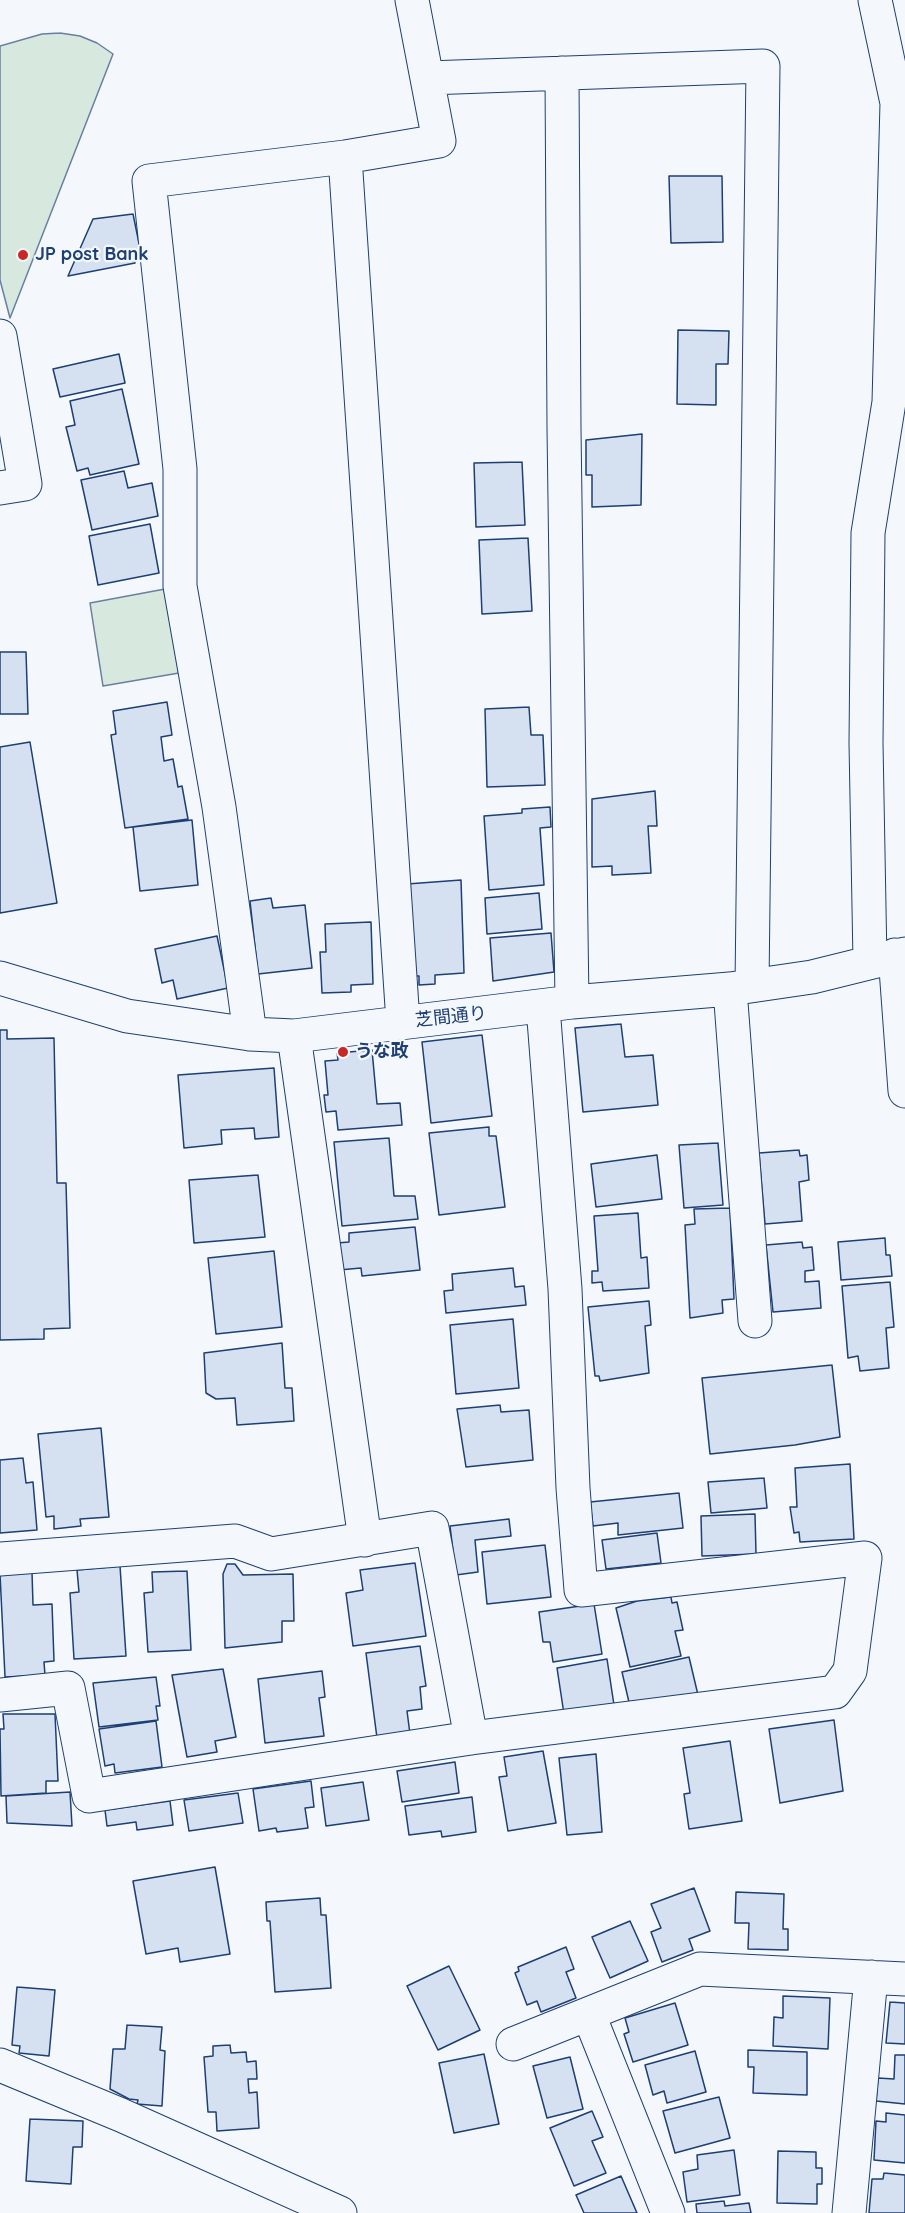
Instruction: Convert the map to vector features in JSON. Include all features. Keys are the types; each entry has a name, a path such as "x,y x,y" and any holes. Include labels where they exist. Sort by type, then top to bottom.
{"street":[{"path":"250,1035 219,807 180,586 180,469 149,181 345,157 439,141 412,0"},
{"path":"875,0 897,103 889,402 868,533 866,743 905,1091"},
{"path":"428,78 763,66 741,987 755,1321"},
{"path":"0,1695 68,1688 88,1796 471,1738 835,1692 850,1671 865,1558 581,1590 573,1488 565,1289 558,1005 564,429 562,73"},
{"path":"345,157 403,1022"},
{"path":"0,336 25,484 0,488"},
{"name":"芝間通り","path":"0,978 127,1016 250,1035 294,1036 558,1005 741,987 812,977 890,957"},
{"path":"294,1036 365,1540"},
{"path":"0,1559 235,1541 271,1554 432,1528 471,1738"},
{"path":"513,2044 700,1969 905,1979"},
{"path":"849,2213 871,1977"},
{"path":"589,2015 668,2213"},
{"path":"0,2065 121,2115 340,2213"}],"shaded area":[{"path":"60,33 80,36 97,43 113,54 10,318 0,280 0,46 42,34"},
{"path":"165,589 179,673 103,686 90,603"}],"building":[{"path":"669,176 722,176 723,242 671,243"},
{"path":"133,214 141,253 135,255 135,263 68,276 93,219"},
{"path":"678,330 729,331 728,364 716,364 716,405 677,404"},
{"path":"119,354 125,383 60,397 53,369"},
{"path":"122,389 139,464 90,475 88,468 77,471 66,427 75,425 70,401"},
{"path":"642,434 641,505 592,507 592,475 586,475 586,440"},
{"path":"522,462 525,525 476,527 474,463"},
{"path":"124,471 128,488 152,483 158,516 92,530 81,480"},
{"path":"150,524 159,573 98,585 89,536"},
{"path":"528,538 532,611 482,614 479,540"},
{"path":"0,652 26,652 28,714 0,714"},
{"path":"167,702 172,735 161,737 164,761 173,759 178,787 182,786 188,819 125,828 111,735 116,734 113,711"},
{"path":"529,707 531,735 543,735 545,785 487,787 485,709"},
{"path":"30,742 57,903 0,913 0,747"},
{"path":"655,791 657,826 648,826 651,873 612,875 612,866 592,867 592,799"},
{"path":"550,807 551,827 540,828 544,885 489,890 484,816 522,813 522,809"},
{"path":"192,820 198,885 140,891 133,827"},
{"path":"461,880 464,973 435,975 435,984 419,985 419,976 413,976 407,884"},
{"path":"539,893 542,929 487,934 485,898"},
{"path":"271,898 273,908 305,905 312,968 258,974 250,901"},
{"path":"371,922 373,984 351,985 351,992 322,993 320,952 326,952 325,924"},
{"path":"551,933 554,972 493,981 490,938"},
{"path":"217,936 228,988 177,999 173,980 162,983 155,949"},
{"path":"621,1024 625,1057 653,1055 658,1105 583,1112 575,1028"},
{"path":"0,1030 7,1030 7,1039 54,1038 57,1183 66,1183 70,1328 44,1329 44,1339 0,1340"},
{"path":"482,1035 492,1116 431,1123 422,1042"},
{"path":"372,1050 377,1104 400,1103 402,1125 338,1130 336,1111 326,1112 324,1095 328,1095 325,1061 338,1060 337,1053"},
{"path":"274,1068 279,1137 255,1139 254,1128 221,1130 222,1144 184,1148 178,1075"},
{"path":"489,1127 489,1136 496,1136 505,1207 439,1215 429,1133"},
{"path":"389,1138 394,1196 415,1196 418,1219 342,1226 334,1142"},
{"path":"718,1143 723,1205 684,1208 679,1145"},
{"path":"799,1150 800,1156 807,1155 809,1180 799,1182 802,1221 765,1224 759,1153"},
{"path":"657,1155 662,1199 596,1207 591,1164"},
{"path":"258,1175 265,1237 194,1243 189,1180"},
{"path":"730,1208 734,1299 722,1300 723,1313 690,1318 685,1225 695,1224 694,1209"},
{"path":"638,1213 641,1258 647,1257 649,1288 603,1291 602,1282 592,1283 592,1271 598,1271 594,1216"},
{"path":"415,1227 420,1270 362,1276 361,1268 339,1270 337,1243 349,1242 349,1233"},
{"path":"885,1238 886,1255 890,1255 892,1276 841,1280 838,1242"},
{"path":"802,1242 803,1248 812,1247 814,1270 805,1271 805,1282 819,1281 821,1308 773,1312 766,1245"},
{"path":"274,1251 282,1327 216,1334 208,1258"},
{"path":"513,1268 515,1287 524,1286 526,1305 446,1313 444,1291 453,1290 452,1274"},
{"path":"890,1282 894,1327 886,1328 889,1368 860,1371 858,1356 848,1358 842,1286"},
{"path":"649,1301 651,1325 645,1326 649,1373 600,1381 599,1376 595,1376 588,1307"},
{"path":"513,1319 519,1388 456,1394 450,1325"},
{"path":"282,1343 285,1388 292,1388 294,1421 237,1425 235,1398 216,1399 206,1393 204,1353"},
{"path":"832,1365 840,1437 795,1445 710,1454 702,1378"},
{"path":"500,1405 501,1412 529,1410 533,1460 466,1467 457,1409"},
{"path":"101,1428 109,1517 80,1519 81,1526 54,1529 54,1516 46,1517 38,1434"},
{"path":"23,1458 26,1483 33,1482 37,1530 0,1533 0,1460"},
{"path":"850,1464 854,1539 800,1542 799,1532 794,1533 790,1507 797,1507 795,1468"},
{"path":"764,1478 767,1508 711,1513 708,1482"},
{"path":"679,1493 683,1528 618,1535 618,1523 593,1526 590,1502"},
{"path":"755,1514 756,1554 702,1556 701,1516"},
{"path":"509,1519 511,1536 475,1540 478,1572 456,1575 450,1526"},
{"path":"657,1533 661,1563 606,1569 602,1540"},
{"path":"545,1545 551,1597 487,1604 482,1552"},
{"path":"415,1563 426,1636 353,1646 346,1593 363,1590 360,1570"},
{"path":"227,1564 235,1564 243,1575 293,1574 294,1621 282,1621 282,1642 225,1648 223,1574"},
{"path":"120,1566 126,1656 74,1659 70,1593 79,1592 77,1570"},
{"path":"187,1571 191,1650 148,1652 144,1593 153,1592 152,1572"},
{"path":"32,1572 33,1605 52,1604 54,1661 44,1662 45,1675 5,1677 0,1574"},
{"path":"671,1597 672,1603 677,1602 683,1630 675,1631 681,1656 630,1667 616,1608 637,1601"},
{"path":"594,1604 602,1654 553,1662 550,1642 543,1642 539,1612"},
{"path":"420,1646 426,1686 420,1687 422,1709 407,1711 410,1734 377,1738 366,1653"},
{"path":"689,1657 698,1695 631,1711 622,1672"},
{"path":"607,1659 614,1705 564,1714 557,1668"},
{"path":"223,1669 236,1737 215,1741 217,1752 187,1757 172,1675"},
{"path":"322,1671 325,1697 319,1698 324,1736 265,1743 258,1679"},
{"path":"156,1677 160,1706 156,1706 158,1720 99,1727 93,1683"},
{"path":"3,1714 55,1714 58,1781 46,1781 46,1793 1,1796 0,1729 4,1729"},
{"path":"834,1720 843,1791 780,1803 769,1729"},
{"path":"156,1721 162,1767 115,1773 114,1764 105,1766 99,1729"},
{"path":"730,1741 742,1821 689,1829 684,1794 690,1793 683,1748"},
{"path":"543,1751 556,1823 508,1831 499,1777 507,1776 504,1757"},
{"path":"596,1754 602,1832 567,1835 559,1758"},
{"path":"455,1762 459,1793 402,1802 397,1771"},
{"path":"311,1781 314,1807 305,1808 308,1828 277,1832 276,1828 259,1831 253,1789"},
{"path":"363,1782 369,1820 326,1826 321,1788"},
{"path":"70,1792 72,1826 7,1823 6,1796"},
{"path":"238,1793 243,1823 189,1831 184,1800"},
{"path":"472,1797 476,1832 442,1837 441,1831 409,1835 405,1806"},
{"path":"170,1801 173,1825 137,1830 136,1822 107,1826 105,1810"},
{"path":"215,1867 230,1954 180,1962 178,1948 146,1954 133,1881"},
{"path":"694,1888 710,1931 689,1939 693,1950 662,1962 651,1932 661,1928 651,1904"},
{"path":"736,1892 784,1894 783,1929 788,1929 788,1950 748,1949 749,1923 735,1923"},
{"path":"320,1898 321,1915 326,1915 331,1988 275,1992 270,1921 267,1921 266,1902"},
{"path":"630,1921 648,1961 610,1978 592,1937"},
{"path":"566,1947 574,1969 566,1972 576,1998 541,2012 537,2001 527,2005 515,1973 519,1971 518,1967"},
{"path":"449,1966 480,2030 438,2050 407,1986"},
{"path":"17,1987 55,1990 49,2056 19,2053 20,2046 12,2045"},
{"path":"783,1996 830,1998 828,2049 773,2046 774,2017 783,2018"},
{"path":"890,2002 905,2003 905,2044 886,2043"},
{"path":"675,2003 688,2045 633,2062 624,2034 629,2032 625,2018"},
{"path":"127,2025 162,2027 160,2050 165,2051 162,2106 137,2104 138,2100 129,2099 110,2089 113,2049 125,2049"},
{"path":"230,2045 231,2053 246,2052 247,2062 256,2061 257,2079 248,2079 249,2093 257,2092 259,2128 217,2131 216,2112 208,2112 204,2057 213,2056 213,2046"},
{"path":"748,2050 807,2052 807,2095 753,2093 754,2067 748,2067"},
{"path":"695,2051 706,2092 667,2103 664,2091 653,2095 645,2065"},
{"path":"484,2054 499,2124 454,2133 439,2063"},
{"path":"895,2055 905,2055 905,2104 876,2101 878,2078 894,2079"},
{"path":"570,2057 583,2109 547,2118 533,2066"},
{"path":"719,2097 730,2138 675,2153 663,2111"},
{"path":"592,2111 603,2137 592,2141 606,2173 574,2186 550,2128"},
{"path":"886,2113 905,2115 905,2163 874,2160 876,2121 886,2122"},
{"path":"30,2119 83,2121 82,2147 73,2147 71,2184 26,2181"},
{"path":"734,2150 740,2195 687,2202 683,2172 698,2169 697,2155"},
{"path":"778,2151 816,2152 816,2168 822,2168 822,2184 817,2184 817,2204 777,2203"},
{"path":"884,2173 905,2175 905,2213 869,2213 872,2179 883,2179"},
{"path":"621,2176 637,2213 584,2213 576,2195"},
{"path":"724,2201 725,2206 749,2203 751,2213 697,2213 696,2204"}],"place":[{"name":"JP post Bank","path":"23,255"},
{"name":"うな政","path":"343,1052"}]}
